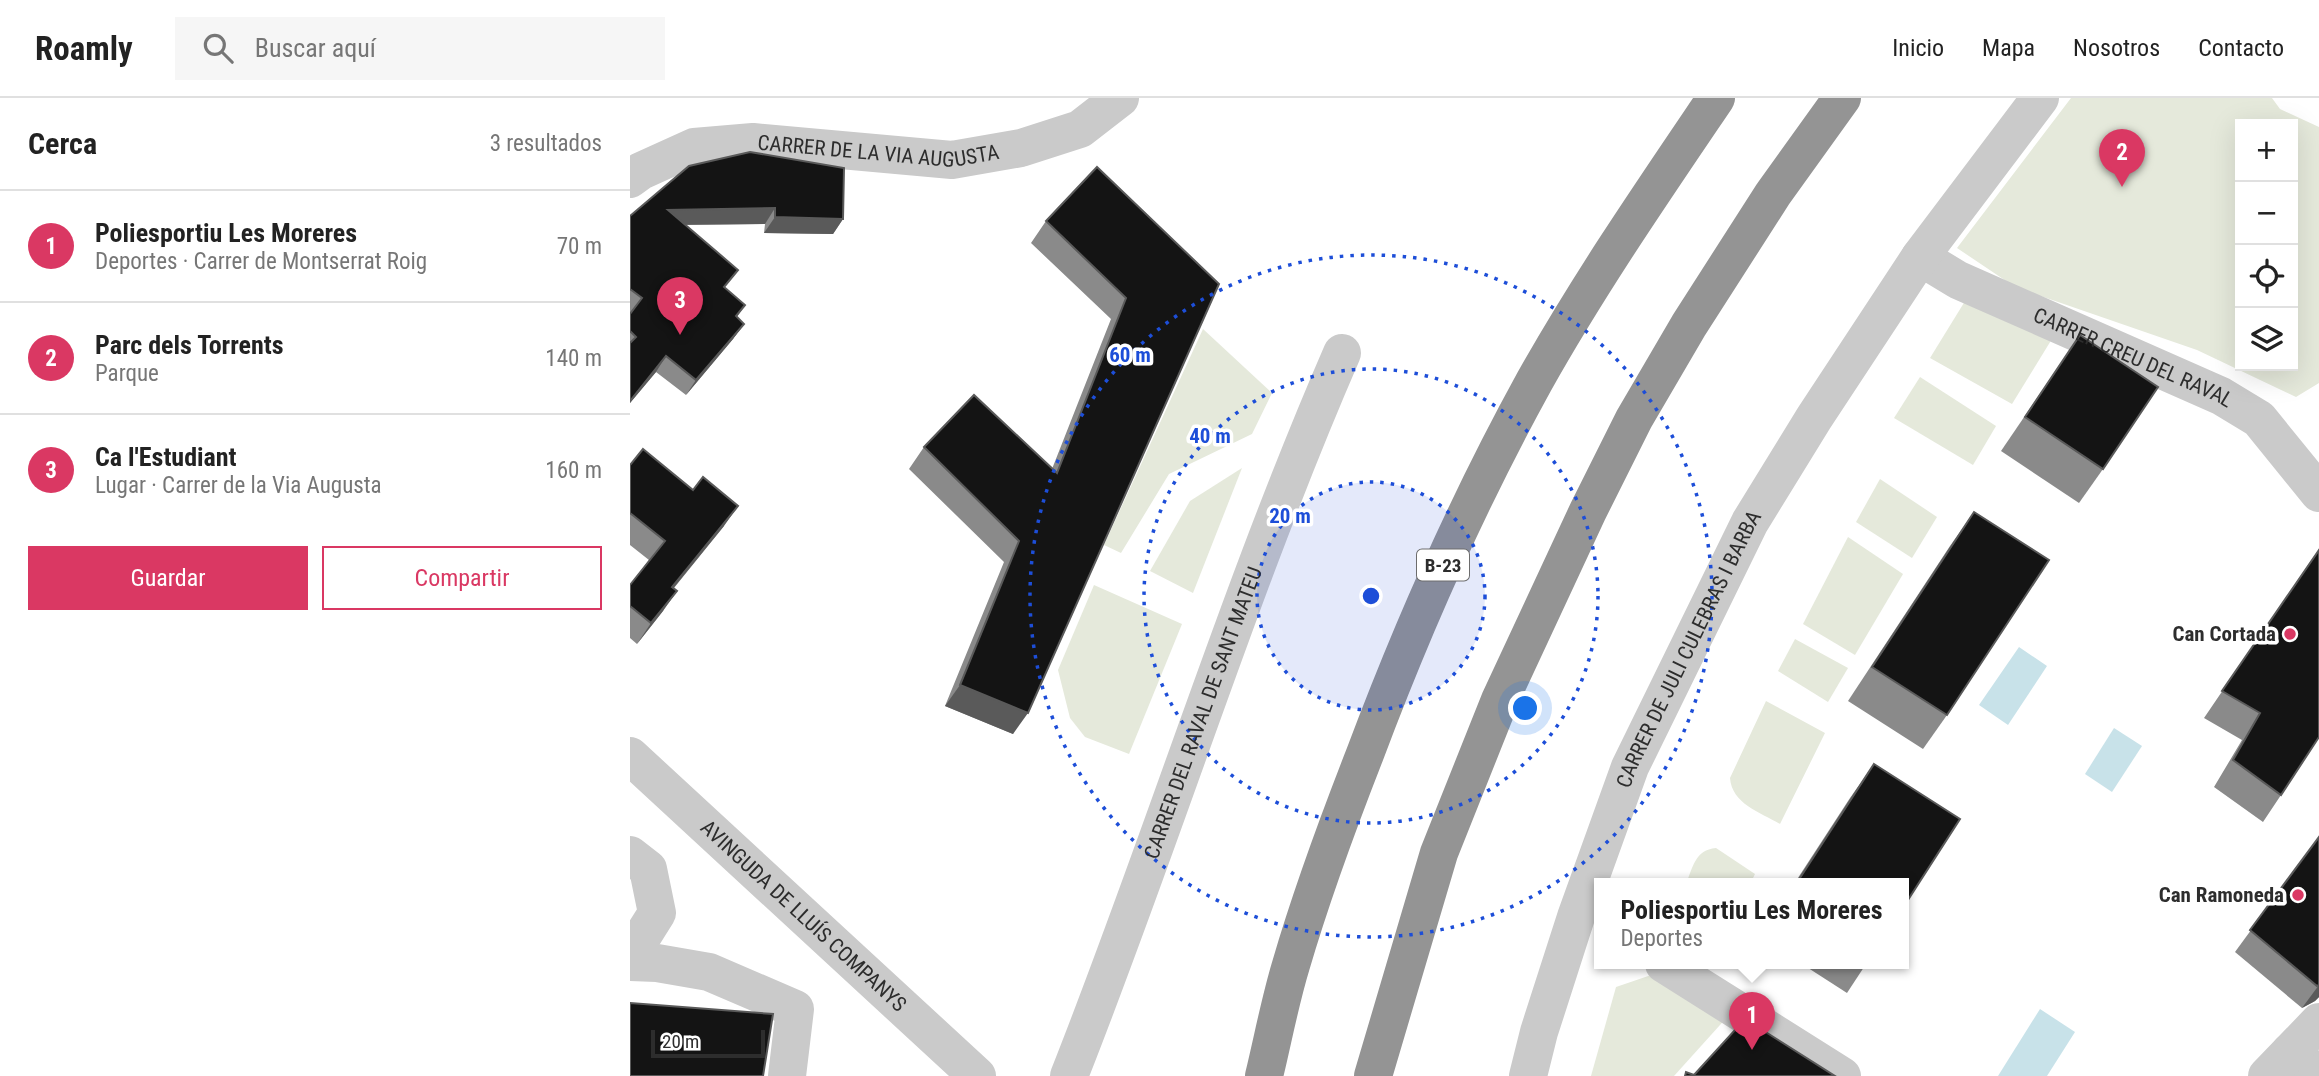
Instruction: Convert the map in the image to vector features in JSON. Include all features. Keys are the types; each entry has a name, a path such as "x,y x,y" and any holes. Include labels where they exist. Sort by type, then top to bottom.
{"highway":[{"name":"B-23","path":"1264,1076 1291,966 1335,830 1394,678 1441,568 1482,481 1549,357 1598,274 1716,98"},
{"path":"1373,1076 1439,853 1500,699 1588,511 1634,419 1689,325 1773,194 1842,98"}],"street":[{"name":"CARRER DE LA VIA AUGUSTA","path":"630,179 694,147 753,142 952,160 1021,148 1080,129 1120,98"},
{"name":"CARRER DE JULI CULEBRAS I BARBA","path":"1600,878 1630,767 1750,522 1814,418 1920,257 2040,98"},
{"name":"CARRER CREU DEL RAVAL","path":"1920,257 1958,280 2221,396 2259,419 2319,493"},
{"name":"CARRER DEL RAVAL DE SANT MATEU","path":"1069,1076 1246,593 1296,461 1342,353"},
{"name":"AVINGUDA DE LLUÍS COMPANYS","path":"630,756 977,1076"},
{"path":"630,855 648,869 657,913 630,956"},
{"name":"CARRER DE JULI CULEBRAS I BARBA","path":"1528,1076 1539,1032 1588,923 1594,901"},
{"path":"630,962 657,963 709,972 795,1009 787,1076"},
{"path":"1672,969 1842,1076"},
{"path":"2292,1068 2319,1022"}],"shaded area":[{"path":"2071,98 2272,98 2280,109 2319,127 2319,383 2296,397 2241,371 2298,371 2298,119 2235,119 2235,368 2197,350 2015,287 1957,248"},
{"path":"1970,293 2055,334 2012,404 1930,358"},
{"path":"1203,329 1272,393 1252,434 1169,474 1121,553 1104,545"},
{"path":"1920,377 1996,426 1973,465 1894,418"},
{"path":"1242,468 1193,593 1150,571 1190,501"},
{"path":"1880,479 1937,517 1912,558 1856,522"},
{"path":"1848,537 1903,574 1855,655 1803,624"},
{"path":"1094,585 1182,624 1129,754 1085,737 1070,718 1058,670"},
{"path":"1795,639 1848,668 1828,702 1778,671"},
{"path":"1766,701 1825,733 1780,824 1741,801 1730,778"},
{"path":"1716,848 1755,874 1753,878 1688,878 1699,856"},
{"path":"1660,972 1729,1015 1674,1076 1591,1076 1616,987"}],"water":[{"path":"2019,647 2047,666 2008,725 1979,705"},
{"path":"2114,728 2142,746 2112,792 2085,774"},
{"path":"2040,1009 2075,1032 2047,1076 1998,1076"}],"building":[{"path":"750,152 844,168 843,219 775,217 775,208 668,210 738,270 724,287 745,305 736,316 744,324 696,380 666,356 630,401 630,343 636,337 630,331 630,314 642,298 630,289 630,216 689,166"},
{"path":"1097,167 1219,284 1028,713 960,685 1019,541 924,447 974,395 1057,473 1126,298 1046,221"},
{"path":"2080,335 2158,387 2103,469 2025,417"},
{"path":"643,449 693,490 703,477 738,506 672,587 677,591 651,623 630,606 630,585 665,541 630,513 630,465"},
{"path":"1974,512 2049,560 1947,715 1872,667"},
{"name":"Can Cortada","path":"2319,550 2319,737 2281,795 2233,760 2260,713 2222,691"},
{"path":"1874,764 1960,819 1909,898 1909,878 1800,878"},
{"name":"Can Ramoneda","path":"2319,837 2319,985 2317,986 2250,930"},
{"path":"630,1003 773,1014 763,1076 630,1076"},
{"path":"1745,1019 1835,1076 1685,1076 1686,1072 1694,1075"}],"place":[{"name":"Parc dels Torrents","path":"2122,187"},
{"name":"Ca l'Estudiant","path":"680,335"},
{"name":"Can Cortada","path":"2290,634"},
{"name":"Can Ramoneda","path":"2298,895"},
{"name":"Poliesportiu Les Moreres","path":"1752,1050"}]}
